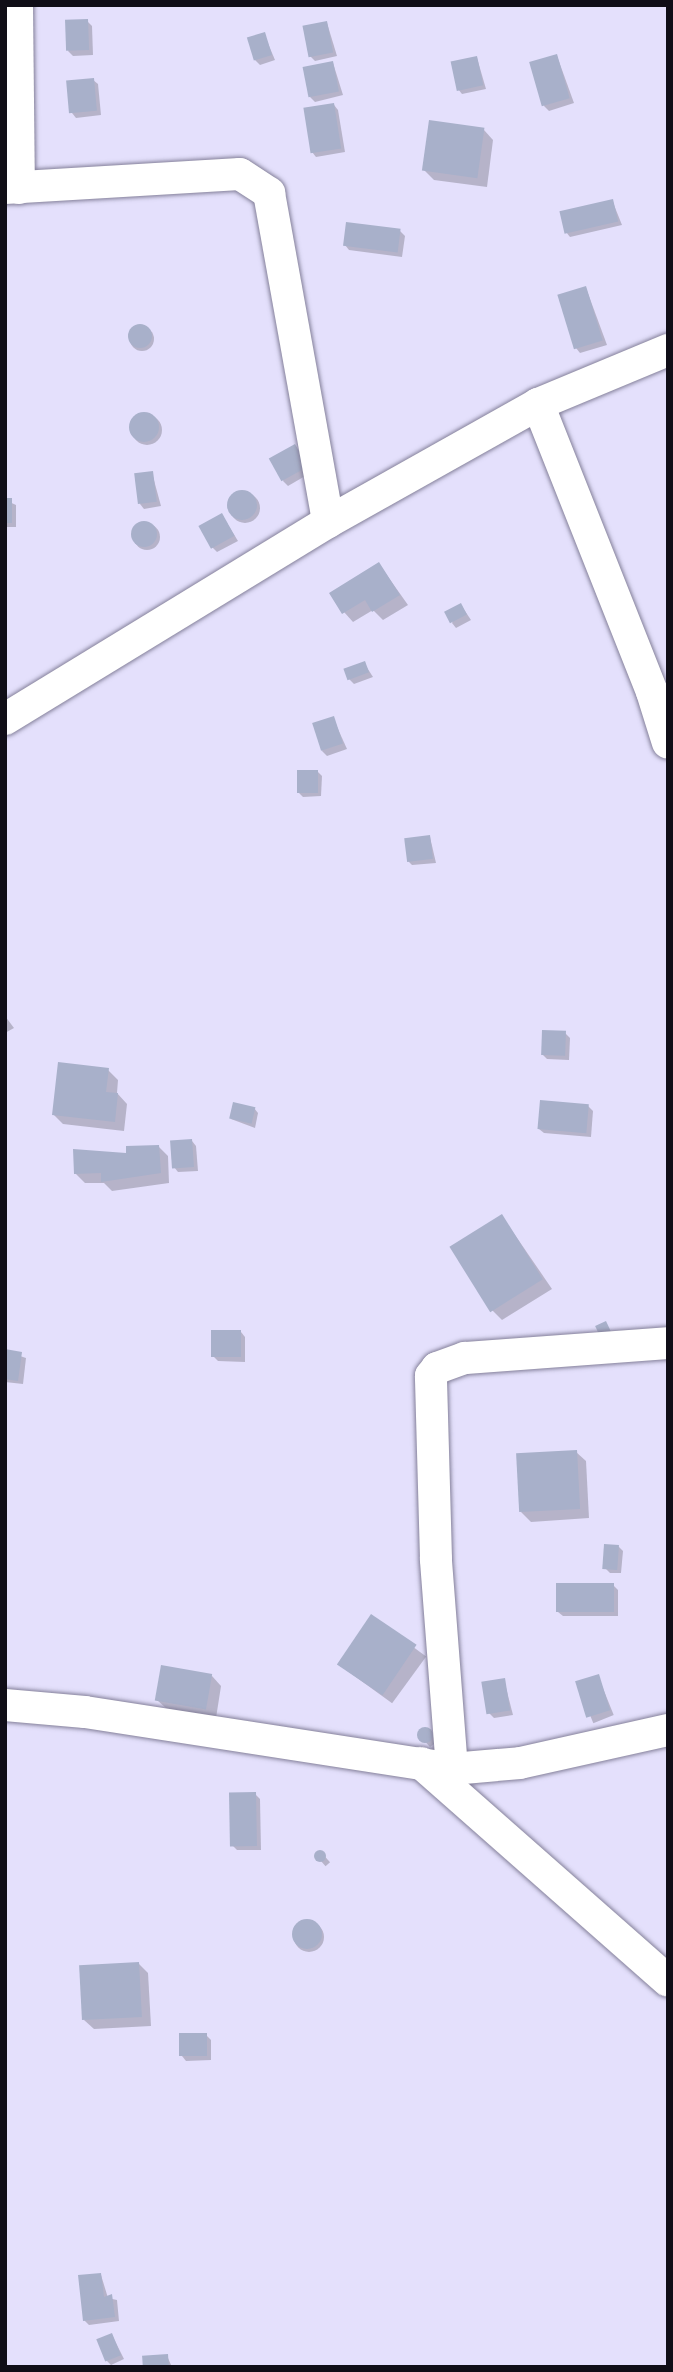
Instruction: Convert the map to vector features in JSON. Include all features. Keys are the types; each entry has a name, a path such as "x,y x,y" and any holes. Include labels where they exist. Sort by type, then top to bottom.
{"street":[{"path":"17,5 12,188 240,174 269,193 328,522"},
{"path":"5,719 328,522 538,404 668,350"},
{"path":"538,404 656,670 668,743"},
{"path":"452,1769 436,1559 431,1376 437,1368 465,1358 668,1343"},
{"path":"5,1705 86,1712 452,1769 520,1763 668,1730"},
{"path":"421,1763 668,1981"}],"building":[{"path":"88,19 89,50 66,51 65,20"},
{"path":"327,21 333,52 309,57 302,26"},
{"path":"265,32 272,55 254,61 247,38"},
{"path":"557,54 570,98 542,106 529,62"},
{"path":"477,56 483,85 457,91 451,62"},
{"path":"333,61 339,91 308,97 303,67"},
{"path":"94,78 97,111 69,113 66,80"},
{"path":"334,103 341,148 311,153 303,108"},
{"path":"429,120 484,128 477,178 422,171"},
{"path":"613,199 618,221 565,234 559,211"},
{"path":"346,222 401,229 398,253 343,246"},
{"path":"586,286 603,341 574,349 557,295"},
{"path":"140,324 151,331 152,336 145,347 140,348 129,341 128,336 135,325"},
{"path":"144,412 155,416 159,427 155,438 144,442 133,438 129,427 133,416"},
{"path":"295,444 308,467 281,481 269,459"},
{"path":"153,471 157,502 138,504 134,473"},
{"path":"242,490 253,494 257,505 253,516 242,520 231,516 227,505 231,494"},
{"path":"5,498 12,498 12,523 5,523"},
{"path":"222,513 235,536 211,549 198,526"},
{"path":"144,521 153,525 157,534 153,543 144,547 135,543 131,534 135,525"},
{"path":"379,562 400,595 372,612 365,600 342,614 329,593"},
{"path":"461,603 467,615 450,623 444,612"},
{"path":"365,661 369,672 347,680 343,669"},
{"path":"334,716 343,744 321,751 312,723"},
{"path":"297,770 318,770 318,793 297,793"},
{"path":"430,835 433,859 407,862 404,838"},
{"path":"542,1030 566,1031 565,1056 541,1055"},
{"path":"58,1062 109,1068 106,1092 118,1093 115,1122 52,1115"},
{"path":"540,1100 589,1104 586,1133 537,1129"},
{"path":"233,1102 255,1107 252,1124 229,1119"},
{"path":"192,1139 194,1167 172,1168 170,1141"},
{"path":"159,1145 161,1173 101,1182 101,1173 74,1174 73,1149 126,1153 126,1146"},
{"path":"502,1214 543,1279 490,1312 449,1247"},
{"path":"606,1321 613,1336 602,1341 595,1326"},
{"path":"211,1330 241,1330 241,1357 211,1357"},
{"path":"5,1349 22,1352 18,1381 5,1379"},
{"path":"577,1450 580,1509 519,1512 516,1453"},
{"path":"604,1544 619,1545 617,1570 602,1569"},
{"path":"556,1583 614,1583 614,1612 556,1612"},
{"path":"371,1614 417,1645 382,1695 337,1665"},
{"path":"161,1665 212,1674 206,1709 155,1700"},
{"path":"599,1674 610,1710 586,1718 575,1681"},
{"path":"505,1678 510,1711 486,1714 481,1682"},
{"path":"422,1727 428,1727 433,1735 431,1741 422,1743 417,1738 417,1732"},
{"path":"229,1792 256,1792 257,1846 230,1846"},
{"path":"315,1851 325,1851 325,1861 315,1861"},
{"path":"307,1919 318,1923 322,1934 318,1945 307,1949 296,1945 292,1934 296,1923"},
{"path":"139,1962 142,2017 82,2020 79,1965"},
{"path":"179,2033 207,2033 207,2056 179,2056"},
{"path":"101,2273 104,2297 112,2294 115,2317 83,2321 78,2275"},
{"path":"112,2333 121,2355 105,2362 96,2339"},
{"path":"168,2354 169,2367 143,2367 142,2356"}]}
